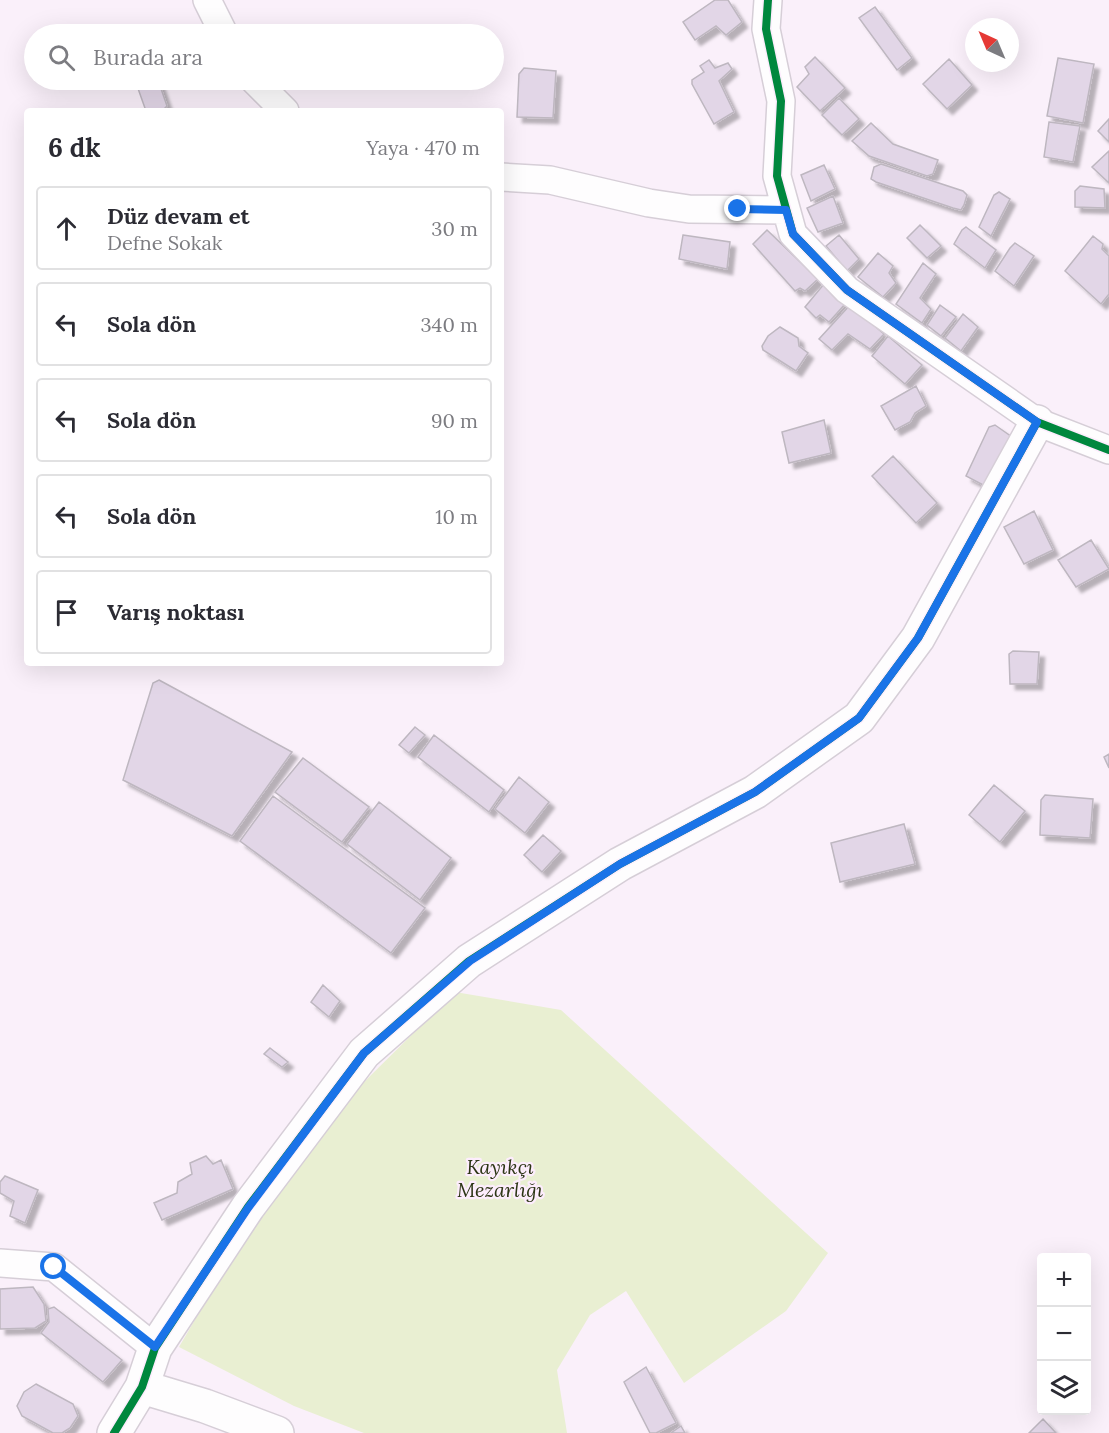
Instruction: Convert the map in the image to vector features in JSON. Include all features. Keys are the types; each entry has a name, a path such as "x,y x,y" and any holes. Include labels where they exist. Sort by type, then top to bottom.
{"street":[{"path":"207,0 219,24"},
{"path":"768,0 766,29 782,101 777,176 793,234 847,290 1037,422 1109,450"},
{"path":"264,90 282,108"},
{"path":"504,177 550,180 649,203 688,209 786,210"},
{"path":"114,1433 142,1387 155,1347 248,1208 364,1053 470,961 620,864 755,792 859,718 918,638 1037,422"},
{"path":"0,1263 54,1267 155,1347"},
{"path":"142,1387 205,1406 277,1433"}],"green space":[{"name":"Kayıkçı Mezarlığı","path":"455,992 561,1010 828,1253 786,1311 684,1383 626,1291 590,1315 557,1370 567,1433 364,1433 294,1406 179,1347 234,1253 362,1084"}],"building":[{"path":"715,0 728,0 742,22 726,35 716,26 695,40 683,22"},
{"path":"875,7 912,58 897,70 859,18"},
{"path":"815,57 845,88 820,111 797,87 809,74 805,67"},
{"path":"1058,58 1094,64 1083,123 1047,116"},
{"path":"949,59 972,85 947,109 923,84"},
{"path":"709,60 715,68 728,63 732,69 719,81 734,112 714,124 692,84 692,80 704,72 700,66"},
{"path":"524,68 556,71 553,118 517,117 519,74"},
{"path":"139,90 161,90 167,106 165,108 145,108"},
{"path":"839,98 859,119 842,135 822,115"},
{"path":"1109,119 1109,142 1098,131"},
{"path":"1049,122 1080,126 1073,162 1044,157"},
{"path":"871,123 893,144 938,160 933,174 927,176 869,156 852,141"},
{"path":"1109,151 1109,183 1092,167"},
{"path":"881,164 963,191 967,195 964,205 961,210 953,208 876,182 871,179 874,167"},
{"path":"824,165 835,189 811,201 801,175"},
{"path":"1080,186 1104,189 1105,208 1075,207 1075,191"},
{"path":"999,192 1010,199 991,236 979,227 994,195"},
{"path":"833,196 843,223 818,232 807,208"},
{"path":"920,225 941,246 927,258 907,238"},
{"path":"966,227 996,250 985,268 954,244"},
{"path":"767,230 818,279 805,291 800,288 795,291 753,244"},
{"path":"683,235 730,242 727,269 679,259"},
{"path":"839,235 859,259 847,271 826,246"},
{"path":"1093,236 1103,244 1102,249 1109,256 1109,294 1101,304 1065,271"},
{"path":"1015,243 1034,256 1014,286 995,271"},
{"path":"878,253 893,266 889,273 896,283 883,297 858,277"},
{"path":"923,263 936,274 920,298 931,309 922,323 896,304"},
{"path":"824,284 846,303 829,322 820,315 816,318 805,307"},
{"path":"850,305 884,334 870,349 848,334 832,350 819,339"},
{"path":"940,305 956,317 941,336 927,325"},
{"path":"963,314 978,327 961,351 945,338"},
{"path":"780,327 798,338 799,346 808,353 796,371 763,350 762,346 768,336"},
{"path":"888,336 922,365 905,384 872,356"},
{"path":"916,386 926,406 915,413 910,422 895,430 881,406"},
{"path":"824,420 831,453 789,463 782,432"},
{"path":"995,425 1012,437 985,486 966,476 989,427"},
{"path":"893,456 937,503 916,523 872,476"},
{"path":"1034,511 1053,550 1024,564 1004,527"},
{"path":"1091,540 1109,569 1076,587 1058,560"},
{"path":"1013,651 1039,652 1037,684 1010,684 1009,654"},
{"path":"159,680 292,752 232,836 123,780 153,683"},
{"path":"415,727 425,735 409,753 399,745"},
{"path":"434,735 504,790 489,812 418,757"},
{"path":"1109,754 1109,768 1104,757"},
{"path":"303,758 369,807 342,842 275,792"},
{"path":"519,777 549,802 525,833 495,809"},
{"path":"994,785 1025,811 1000,842 969,815"},
{"path":"1045,795 1093,799 1090,838 1040,835 1041,800"},
{"path":"273,796 425,908 391,953 240,841"},
{"path":"379,802 451,858 420,900 347,844"},
{"path":"904,824 915,864 840,882 831,843"},
{"path":"543,835 561,851 542,872 524,855"},
{"path":"323,985 340,1001 329,1017 311,1002"},
{"path":"270,1048 288,1062 282,1067 264,1054"},
{"path":"206,1156 213,1164 221,1160 233,1189 162,1220 154,1203 177,1193 178,1182 192,1174 190,1163"},
{"path":"5,1176 38,1190 25,1223 10,1216 14,1201 0,1193 0,1182"},
{"path":"33,1287 44,1304 46,1321 35,1328 0,1329 0,1289"},
{"path":"54,1307 122,1360 103,1382 41,1333 49,1322 48,1309"},
{"path":"646,1367 676,1423 656,1433 650,1433 624,1382"},
{"path":"36,1384 73,1404 78,1416 70,1428 62,1433 53,1433 22,1416 17,1406 24,1392"},
{"path":"1043,1419 1056,1433 1029,1433"},
{"path":"681,1426 685,1433 671,1433"}],"cycle path":[{"path":"768,0 766,29 781,101 777,176 793,234 847,290 1037,422 1109,450"},
{"path":"114,1433 142,1387 155,1348 248,1207 364,1053 469,961 620,864 755,792 859,718 918,638 1037,422"}],"route":[{"path":"54,1267 155,1347 248,1208 364,1053 470,961 620,864 755,792 859,718 918,638 1037,422 847,290 793,234 786,210 738,209"}]}
